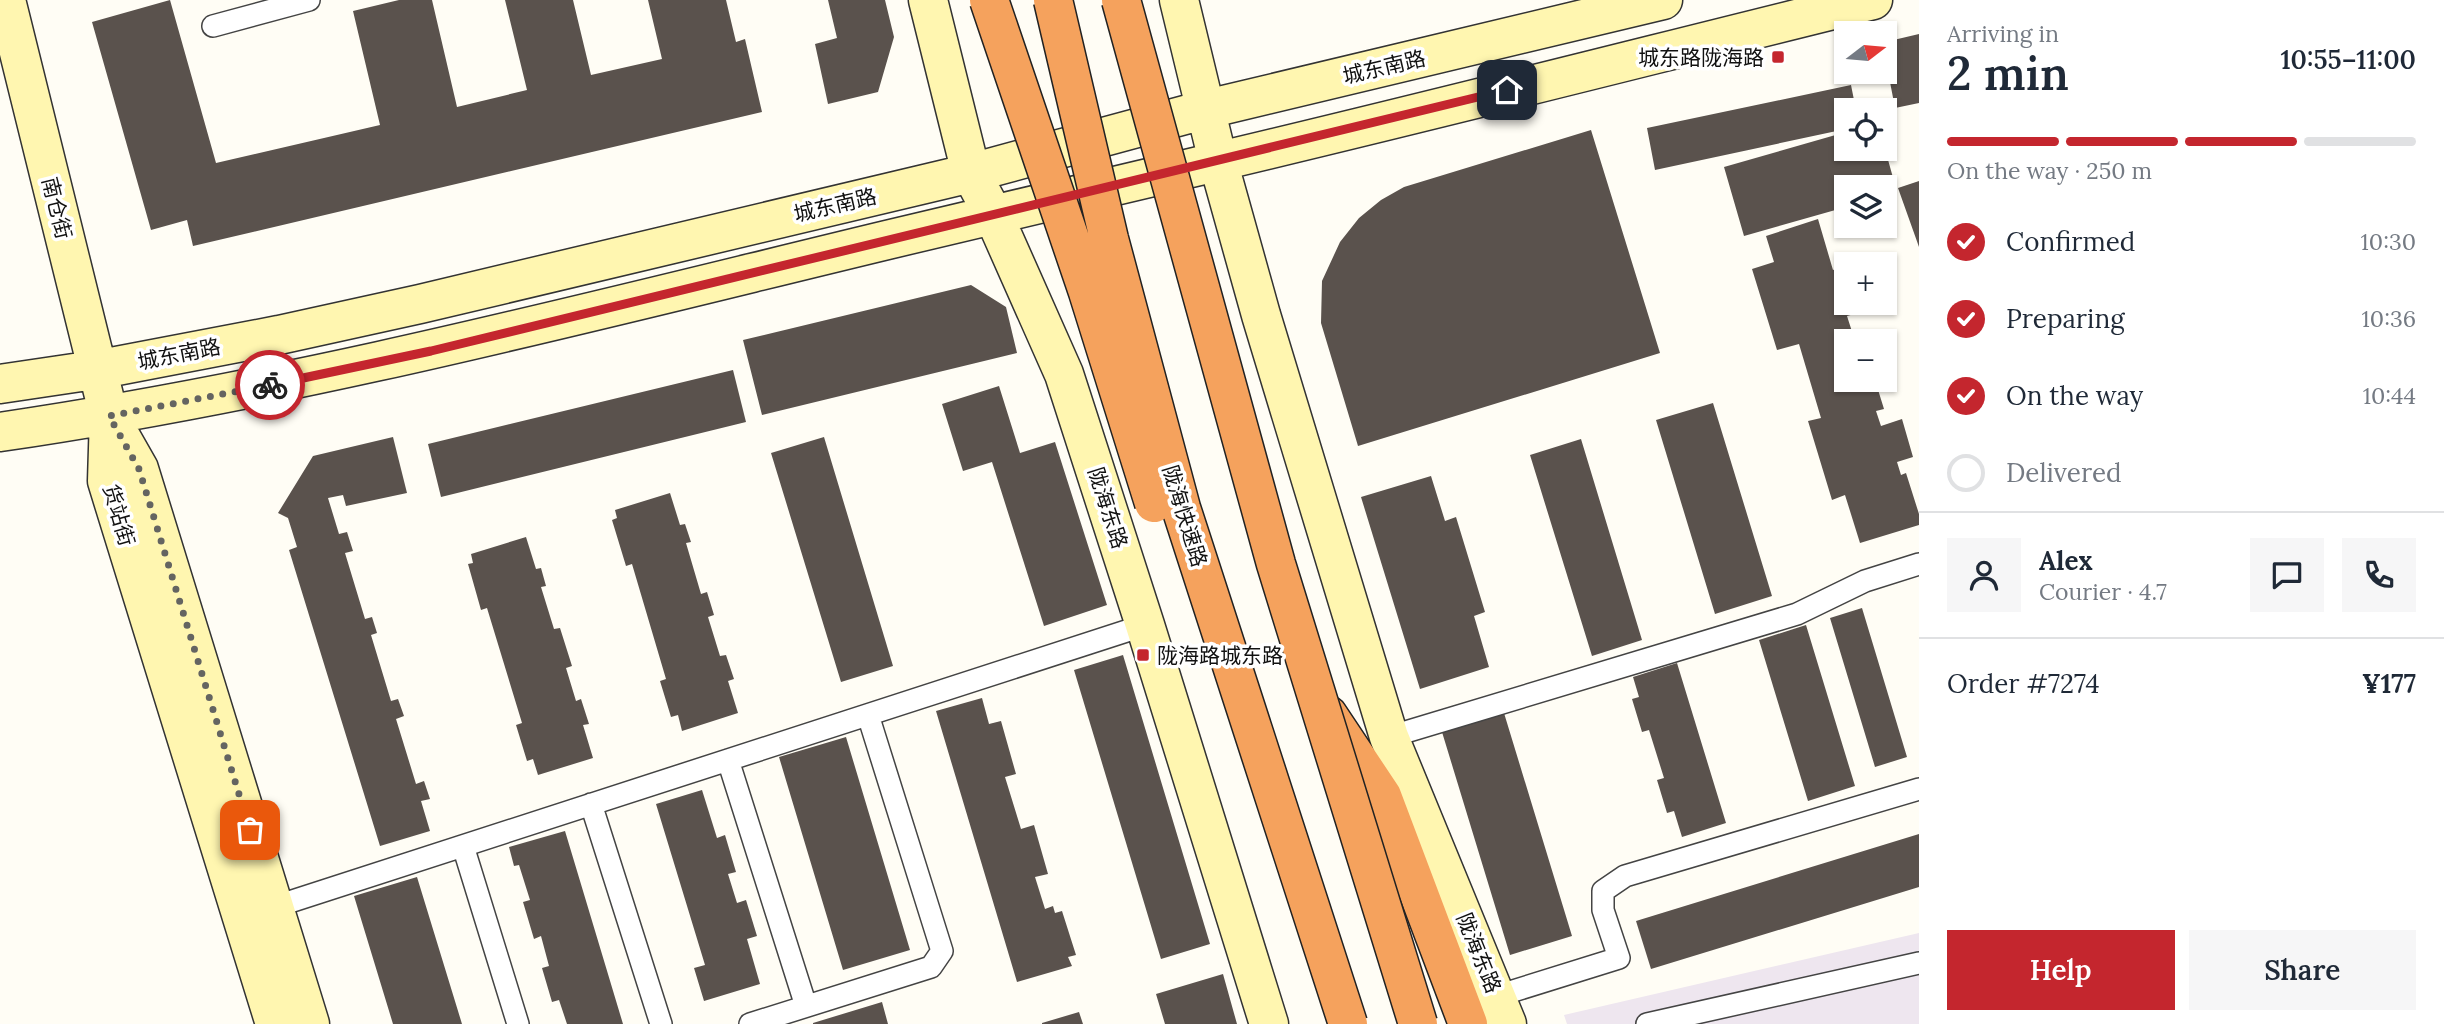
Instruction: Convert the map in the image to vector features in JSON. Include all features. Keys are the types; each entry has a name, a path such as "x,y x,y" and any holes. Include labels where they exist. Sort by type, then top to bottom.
{"highway":[{"path":"989,0 1088,292 1157,512 1215,661 1265,764"},
{"name":"陇海快速路","path":"1053,0 1109,239 1181,508 1348,1024"},
{"path":"1121,0 1276,564 1418,1024"},
{"path":"1317,699 1382,796 1468,1024"}],"street":[{"name":"南仓街","path":"6,0 109,416"},
{"name":"陇海东路","path":"928,0 971,173 993,214 1065,373 1269,1024"},
{"name":"陇海东路","path":"1179,0 1261,315 1389,737 1502,1010"},
{"name":"城东南路","path":"0,384 279,335 420,304 971,173 1207,110 1663,0"},
{"path":"0,432 109,416 431,351 1873,0"},
{"name":"货站街","path":"109,416 139,469 310,1024"},
{"name":"货站街","path":"109,416 107,481 275,1024"}],"lane":[{"path":"212,26 309,0"},
{"path":"1389,737 1797,614 1865,581 1919,564"},
{"path":"274,907 1145,625"},
{"path":"750,1024 931,967 942,951 868,715"},
{"path":"729,760 806,1006"},
{"path":"1502,1010 1619,958 1602,910 1604,891 1625,876 1919,789"},
{"path":"591,804 661,1024"},
{"path":"463,846 517,1024"},
{"path":"1647,1024 1919,962"}],"shaded area":[{"path":"1919,933 1919,1024 1567,1024 1564,1015"}],"building":[{"path":"170,0 216,163 380,125 353,11 399,0 432,0 457,107 527,90 505,0 573,0 591,75 662,59 648,0 726,0 736,42 745,39 762,112 193,246 187,220 151,230 92,22"},
{"path":"828,0 885,0 894,37 878,92 828,104 815,44 837,38"},
{"path":"1919,34 1919,103 1897,108 1897,98 1893,98 1890,84 1897,84 1897,39"},
{"path":"1851,85 1854,98 1834,98 1834,132 1655,170 1647,128"},
{"path":"1591,130 1660,353 1358,446 1321,323 1322,281 1340,242 1359,218 1381,200 1404,187"},
{"path":"1834,135 1834,161 1888,161 1892,175 1834,175 1834,210 1744,236 1724,167"},
{"path":"1919,181 1919,247 1898,188"},
{"path":"1818,219 1834,270 1834,315 1850,315 1847,316 1851,329 1834,329 1834,392 1879,392 1884,409 1876,411 1881,426 1902,419 1913,457 1897,462 1901,475 1906,473 1919,514 1919,525 1860,543 1845,495 1832,500 1808,421 1821,418 1799,344 1777,350 1752,269 1774,262 1766,236"},
{"path":"971,285 1006,307 1017,353 762,415 743,340"},
{"path":"733,370 746,422 441,497 428,444"},
{"path":"999,386 1020,453 1055,442 1107,605 1044,626 992,462 963,471 942,404"},
{"path":"1713,403 1772,596 1715,614 1656,420"},
{"path":"393,437 407,493 346,506 343,495 328,498 339,534 347,532 353,551 345,553 365,619 372,617 377,633 371,635 391,701 398,699 404,716 396,719 416,784 424,781 430,799 421,801 430,831 380,846 289,550 297,547 288,518 278,513 313,456"},
{"path":"824,437 893,666 841,682 771,453"},
{"path":"1581,439 1642,640 1592,656 1530,455"},
{"path":"1431,476 1445,521 1456,517 1485,612 1474,616 1489,667 1420,689 1361,497"},
{"path":"670,493 680,525 685,524 691,542 686,543 701,594 707,592 714,615 708,617 720,656 726,655 734,679 728,681 738,713 682,731 678,715 671,717 660,681 666,679 632,564 626,566 612,520 617,518 615,510"},
{"path":"526,537 536,569 541,568 546,586 541,587 554,629 560,628 572,666 566,668 576,701 581,699 589,724 583,725 593,758 538,775 533,759 527,761 516,725 522,723 487,608 481,610 468,564 473,563 471,554"},
{"path":"1862,608 1907,757 1875,767 1830,618"},
{"path":"1806,625 1855,786 1808,801 1759,640"},
{"path":"1123,655 1210,944 1161,959 1074,670"},
{"path":"1677,663 1726,823 1682,837 1674,811 1667,813 1657,780 1664,778 1649,730 1642,732 1632,699 1639,697 1633,677"},
{"path":"982,698 989,724 1001,721 1016,774 1005,777 1021,829 1034,825 1048,874 1035,877 1045,909 1053,906 1055,913 1062,911 1076,955 1068,957 1072,966 1017,982 936,711"},
{"path":"1504,713 1572,936 1510,955 1442,732"},
{"path":"846,737 910,950 843,970 779,757"},
{"path":"702,790 717,838 725,835 736,872 728,874 737,903 746,900 757,936 747,939 760,984 704,1001 694,968 705,965 656,804"},
{"path":"565,831 623,1024 567,1024 559,1000 552,1002 542,968 549,966 541,936 534,939 523,902 530,900 519,865 514,866 509,847"},
{"path":"1919,834 1919,887 1651,969 1636,921"},
{"path":"417,877 462,1024 393,1024 354,896"},
{"path":"1223,974 1237,1024 1165,1024 1156,994"},
{"path":"882,1002 888,1024 813,1024 813,1023"},
{"path":"1079,1012 1083,1024 1042,1024 1042,1023"}],"way so far":[{"path":"250,830 139,469 109,416 270,385"}],"place":[{"name":"城东路陇海路","path":"1778,57"},
{"name":"陇海路城东路","path":"1143,655"}],"route":[{"path":"270,385 431,351 1507,90"}]}
